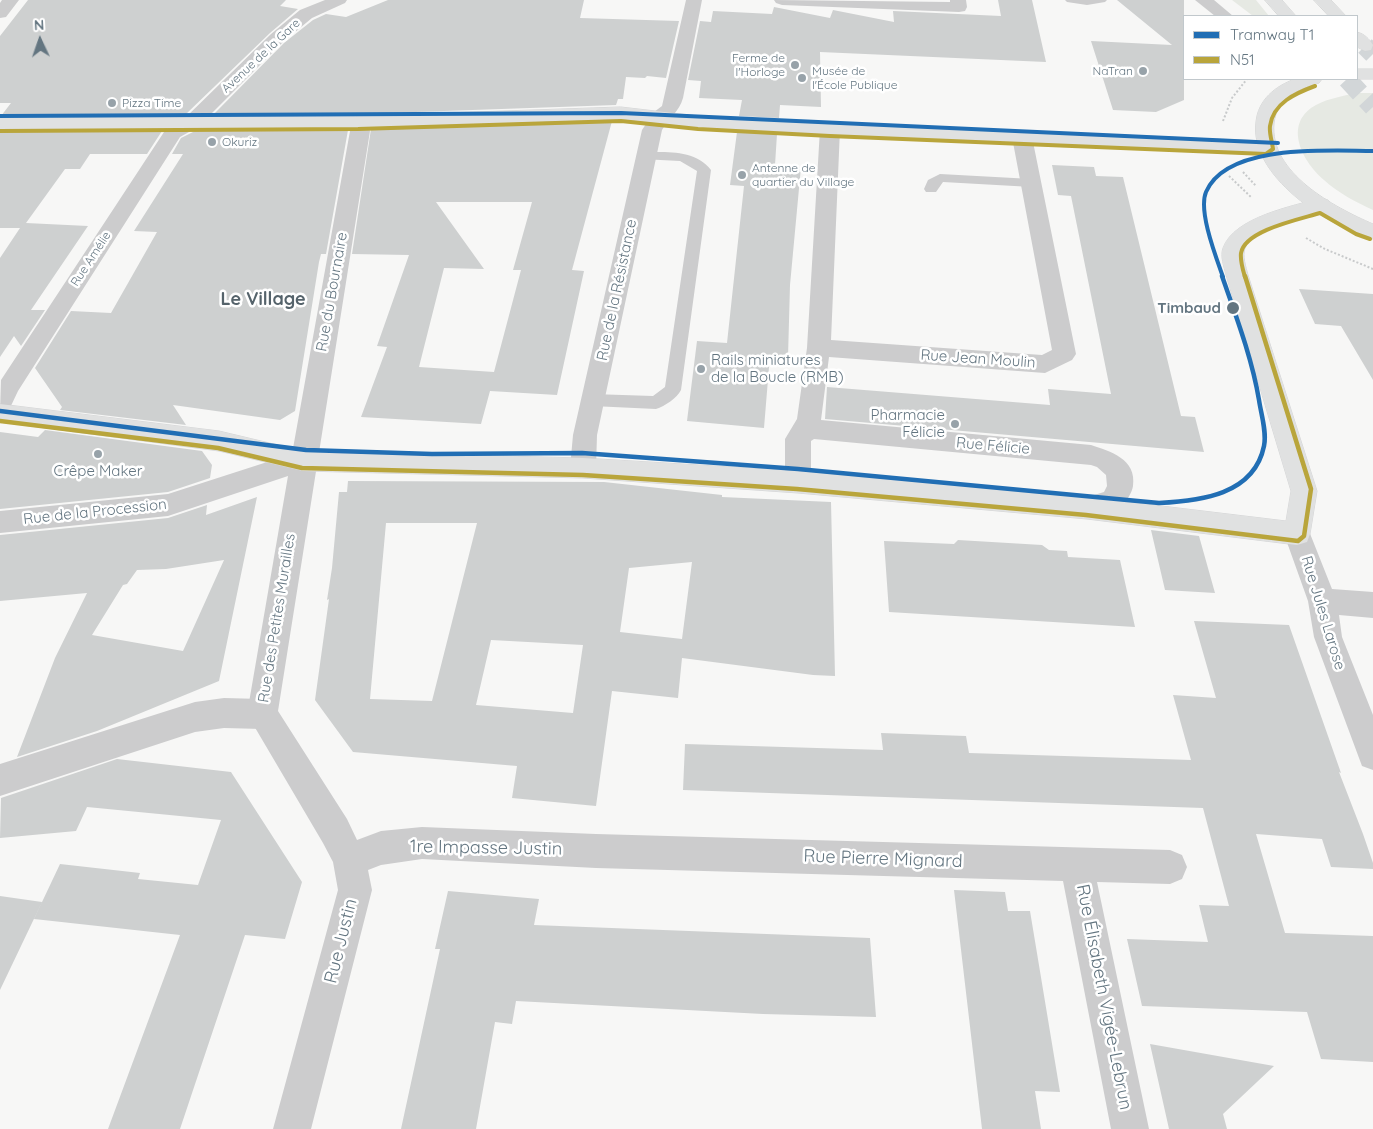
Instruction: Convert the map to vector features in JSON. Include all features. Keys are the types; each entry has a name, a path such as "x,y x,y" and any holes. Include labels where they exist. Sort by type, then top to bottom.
{"main road":[{"path":"1272,0 1287,15"},
{"path":"1322,0 1337,15"},
{"path":"1358,74 1373,74"},
{"path":"1306,80 1279,94 1267,108 1263,122 1263,137 1266,147 1277,166 1291,182 1322,205 1360,227 1373,232"},
{"path":"0,124 358,122 516,115 621,113 661,116 698,122 830,129 1266,147"},
{"name":"Rue Jules Larose","path":"1297,534 1304,491 1237,275 1233,253 1240,238 1256,228 1322,205"},
{"name":"Rue Félicie","path":"0,413 218,441 304,461 583,468 798,482 1087,508 1297,534"}],"street":[{"path":"0,14 11,0"},
{"name":"Avenue de la Gare","path":"191,123 277,38 306,14 339,0"},
{"name":"Rue de la Résistance","path":"583,468 584,435 617,294 652,130 661,116 671,108 694,0"},
{"path":"782,0 959,7 958,0"},
{"path":"1203,0 1224,15"},
{"name":"Rue du Bournaire","path":"304,461 360,131 358,122"},
{"name":"Rue Amélie","path":"0,404 9,386 163,147 173,133 191,123"},
{"path":"798,482 798,439 805,430 809,419 819,348 830,129"},
{"name":"Rue Jean Moulin","path":"819,348 1045,364 1064,354 1022,138"},
{"name":"Rue Félicie","path":"805,430 814,429 1081,454 1106,460 1119,471 1120,486 1112,500 1087,508"},
{"name":"Rue de la Procession","path":"0,522 168,505 304,461"},
{"name":"Rue des Petites Murailles","path":"0,780 195,717 224,712 262,714 304,461"},
{"name":"Rue Jules Larose","path":"1297,534 1322,601 1328,637 1373,755"},
{"path":"1322,601 1373,605"},
{"name":"Rue Justin","path":"262,714 336,831 349,860 354,890 292,1129"},
{"name":"1re Impasse Justin","path":"349,860 381,848 422,843 596,850"},
{"name":"Rue Pierre Mignard","path":"596,850 1170,867"},
{"name":"Rue Élisabeth Vigée-Lebrun","path":"1077,865 1130,1129"}],"lane":[{"path":"1070,0 1086,2 1101,0"},
{"path":"592,400 656,403 673,390 704,170 694,160 675,156 646,156"},
{"path":"931,189 933,183 940,178 1032,183"}],"path":[{"path":"1229,176 1254,200"},
{"path":"1305,238 1325,250 1373,269"}],"shaded area":[{"path":"1232,0 1256,0 1268,15 1252,15"},
{"path":"1355,93 1373,93 1373,210 1341,193 1329,185 1317,173 1304,155 1298,135 1299,125 1303,116 1311,108 1327,100"}],"building":[{"path":"28,0 286,0 280,6 298,9 270,33 185,115 1,116 11,103 0,103 0,36"},
{"path":"388,0 584,0 580,18 679,21 666,78 647,76 645,78 626,77 623,99 618,99 616,105 358,114 213,115 284,43 313,20 326,14 346,17"},
{"path":"998,0 1032,0 1046,62 820,52 821,107 780,105 779,118 739,116 742,100 699,98 701,81 688,80 700,21 711,22 713,11 772,14 774,7 830,18 833,10 894,22 893,11 1001,16"},
{"name":"NaTran","path":"1117,0 1184,0 1184,100 1156,112 1113,110 1091,41 1172,45"},
{"path":"612,121 572,270 584,271 557,395 490,391 481,424 361,417 387,347 377,346 409,255 352,254 371,129","holes":["436,202 532,202 513,270 521,270 494,372 419,367 444,268 484,269"]},
{"path":"348,130 326,254 321,254 319,262 295,411 280,420 173,405 186,425 60,410 62,407 35,368 71,311 111,313 157,232 134,231 183,154 172,154 181,138 195,131"},
{"path":"162,131 147,154 90,154 80,169 65,169 26,223 88,226 31,310 45,310 21,346 14,336 0,357 0,258 20,228 0,228 0,132"},
{"path":"737,132 777,134 775,165 801,167 790,285 788,357 770,355 764,428 687,421 697,341 727,343 744,186 730,185"},
{"path":"1052,165 1094,167 1096,176 1123,177 1181,416 1195,417 1204,452 825,419 827,387 1050,405 1048,389 1111,394 1071,196 1058,195"},
{"path":"1299,289 1373,294 1373,380 1341,326 1315,324"},
{"path":"45,430 202,451 212,465 210,478 168,492 0,509 0,432 38,437"},
{"path":"348,481 604,482 722,495 722,497 831,502 835,676 813,675 682,658 678,698 612,691 596,806 512,798 517,766 353,752 315,700 329,599 327,600 339,492 347,492","holes":["386,523 477,523 432,701 370,699","692,562 682,639 620,632 629,568","491,640 583,645 573,713 476,705"]},
{"path":"257,497 219,681 97,731 17,757 55,658 87,593 0,601 0,535 168,518 207,505 206,515","holes":["224,560 183,651 92,635 123,585 127,584 137,570 166,569"]},
{"path":"1151,530 1199,536 1215,593 1165,590"},
{"path":"958,540 1042,545 1049,550 1067,551 1068,557 1120,560 1135,627 889,612 884,541 954,544"},
{"path":"1194,621 1289,625 1341,773 1339,772 1373,863 1373,869 1331,867 1322,839 1256,834 1285,933 1373,936 1373,1062 1321,1059 1307,1012 1142,1006 1127,939 1208,942 1199,905 1229,906 1203,808 683,790 685,744 883,750 881,733 966,736 969,753 1191,760 1173,695 1216,698"},
{"path":"117,759 231,772 302,882 285,939 245,935 180,1129 108,1129 180,935 34,919 60,864 140,873 138,879 198,885 221,820 87,807 76,831 0,838 1,798"},
{"path":"954,890 1005,892 1008,911 1030,911 1060,1092 1035,1091 1041,1129 982,1129"},
{"path":"448,891 539,899 534,925 870,938 876,1017 763,1014 516,1001 512,1024 495,1022 476,1129 401,1129 440,949 435,949"},
{"path":"0,896 42,902 0,990"},
{"path":"1150,1044 1274,1066 1223,1114 1227,1129 1169,1129"}],"tunnel":[{"path":"1365,46 1373,54"},
{"path":"1348,80 1373,107"}],"tram line":[{"name":"T1","path":"0,116 621,113 1278,143"},
{"name":"T1","path":"0,411 306,450 432,454 582,453 798,469 1159,503 1208,498 1236,486 1248,476 1258,463 1265,441 1252,369 1205,218 1206,193 1218,174 1239,163 1266,156 1295,152 1373,151"}],"transit line":[{"name":"N51","path":"0,131 358,129 621,121 698,129 830,136 1266,154 1273,149 1270,125 1276,110 1293,95 1315,86"},
{"name":"N51","path":"0,421 218,448 302,468 583,475 797,489 1086,515 1298,541 1304,536 1311,489 1244,273 1241,252 1247,243 1265,231 1320,213 1356,234 1370,239"}],"place":[{"name":"Ferme de l'Horloge","path":"795,65"},
{"name":"NaTran","path":"1143,71"},
{"name":"Musée de l'École Publique","path":"802,78"},
{"name":"Pizza Time","path":"112,103"},
{"name":"Okuriz","path":"212,142"},
{"name":"Antenne de quartier du Village","path":"742,175"},
{"name":"Timbaud","path":"1233,308"},
{"name":"Rails miniatures de la Boucle (RMB)","path":"701,369"},
{"name":"Pharmacie Félicie","path":"955,424"},
{"name":"Crêpe Maker","path":"98,454"}],"district":[{"name":"Le Village","path":"263,300"}]}
